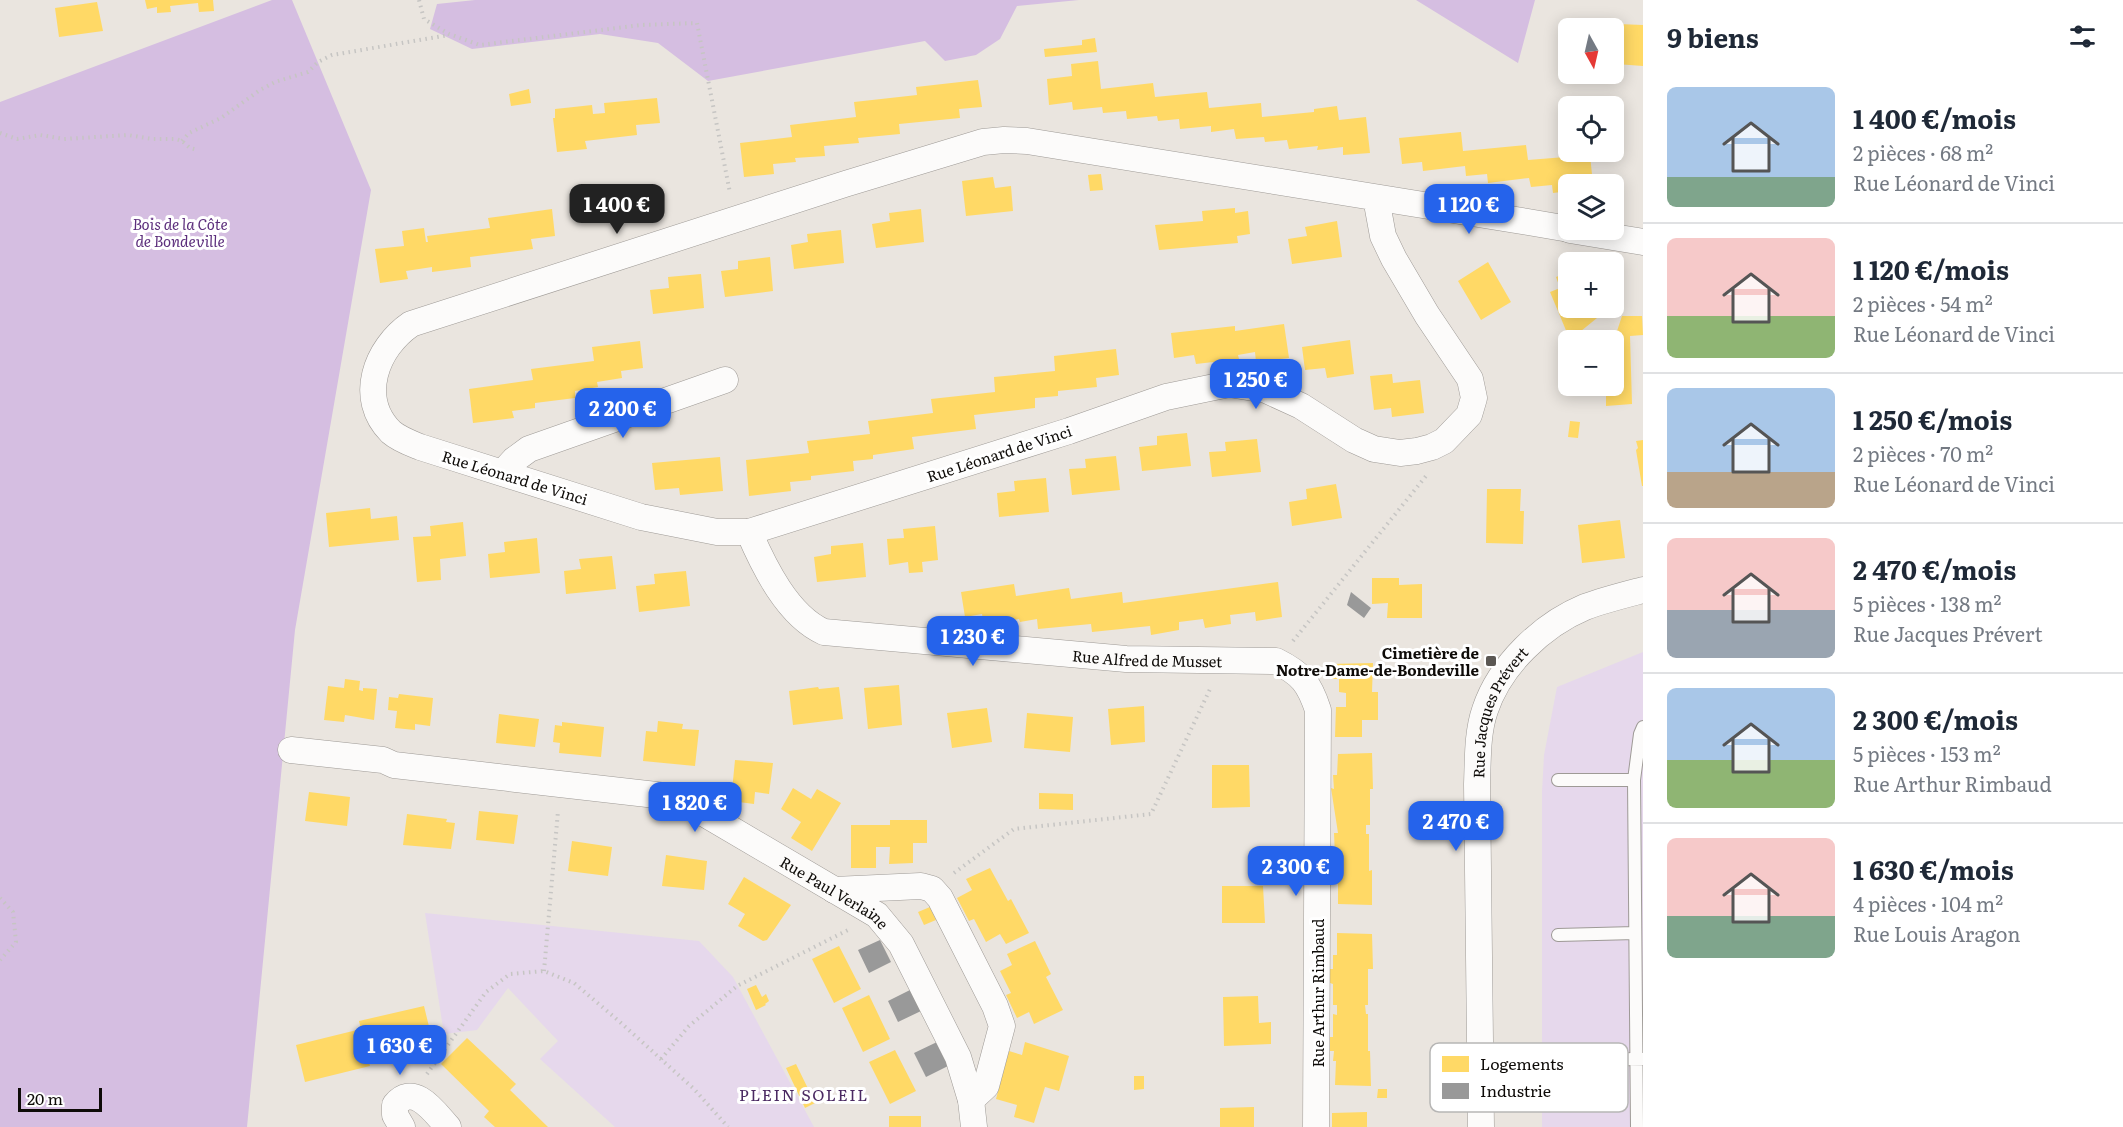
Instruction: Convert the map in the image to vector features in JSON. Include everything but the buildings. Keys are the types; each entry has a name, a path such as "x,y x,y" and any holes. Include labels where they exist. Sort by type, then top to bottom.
{"street":[{"name":"Rue Léonard de Vinci","path":"1376,198 1383,236 1394,259 1427,315 1470,379 1474,398 1469,415 1444,441 1417,451 1400,453 1374,449 1354,440 1301,406 1266,390 1229,384 1166,398 749,532 717,532 641,517 420,447 403,440 392,432 380,417 373,403 373,387 380,356 391,340 411,324 983,142 1005,140 1039,143 1558,227"},
{"name":"Rue Léonard de Vinci","path":"1624,239 1643,242"},
{"path":"503,472 529,449 725,380"},
{"name":"Rue Alfred de Musset","path":"749,532 766,568 802,620 824,632 1126,659 1224,659 1276,662"},
{"name":"Rue Jacques Prévert","path":"1480,1043 1477,784 1478,744 1485,711 1508,668 1534,641 1555,624 1584,608 1643,590"},
{"name":"Rue Arthur Rimbaud","path":"1276,662 1296,671 1305,681 1312,692 1318,710 1316,1127"},
{"name":"Rue Paul Verlaine","path":"291,750 383,760 394,765 664,796 695,808 877,915 901,944 958,1057 971,1100 974,1127"},
{"path":"834,890 927,886 940,898 999,1014 1002,1026 986,1086 971,1100"},
{"path":"402,1127 396,1115 395,1105 405,1097 420,1098 426,1102 448,1127"},
{"name":"Rue Jacques Prévert","path":"1481,1112 1481,1127"}],"lane":[{"path":"1637,1127 1640,1059 1635,933 1634,780 1643,727"},
{"path":"1558,780 1634,780"},
{"path":"1558,935 1635,933"}],"path":[{"path":"419,0 424,19 449,34 480,45 641,25 697,23 735,220"},
{"path":"182,141 189,133 221,118 260,90 275,82 308,72 318,62 332,55 449,34"},
{"path":"0,133 17,139 40,135 64,139 128,135 152,139 176,139 198,150"},
{"path":"1276,662 1425,477 1444,441"},
{"path":"932,889 1014,829 1151,814 1224,659"},
{"path":"544,970 557,822"},
{"path":"0,898 13,912 16,942 0,960"},
{"path":"661,1059 689,1026 737,986 877,915"},
{"path":"411,1097 486,992 510,974 544,970 574,983 694,1089 728,1127"}],"shaded area":[{"path":"1643,652 1643,1127 1542,1127 1542,1112 1628,1112 1628,1043 1542,1043 1542,792 1544,755 1557,687"},
{"path":"425,913 699,941 733,977 814,1127 615,1127 540,1059 558,1041 508,988 477,1030 444,1034"}],"green space":[{"name":"Bois de la Côte de Bondeville","path":"272,0 292,0 371,190 295,630 247,1127 0,1127 0,102"},
{"path":"475,0 1079,0 1017,6 1000,39 976,55 945,61 925,41 708,81 658,43 600,34 472,49 430,29 437,4"},
{"path":"1416,0 1535,0 1518,63"}],"place":[{"name":"Cimetière de Notre-Dame-de-Bondeville","path":"1491,661"}],"district":[{"name":"PLEIN SOLEIL","path":"804,1094"}]}
